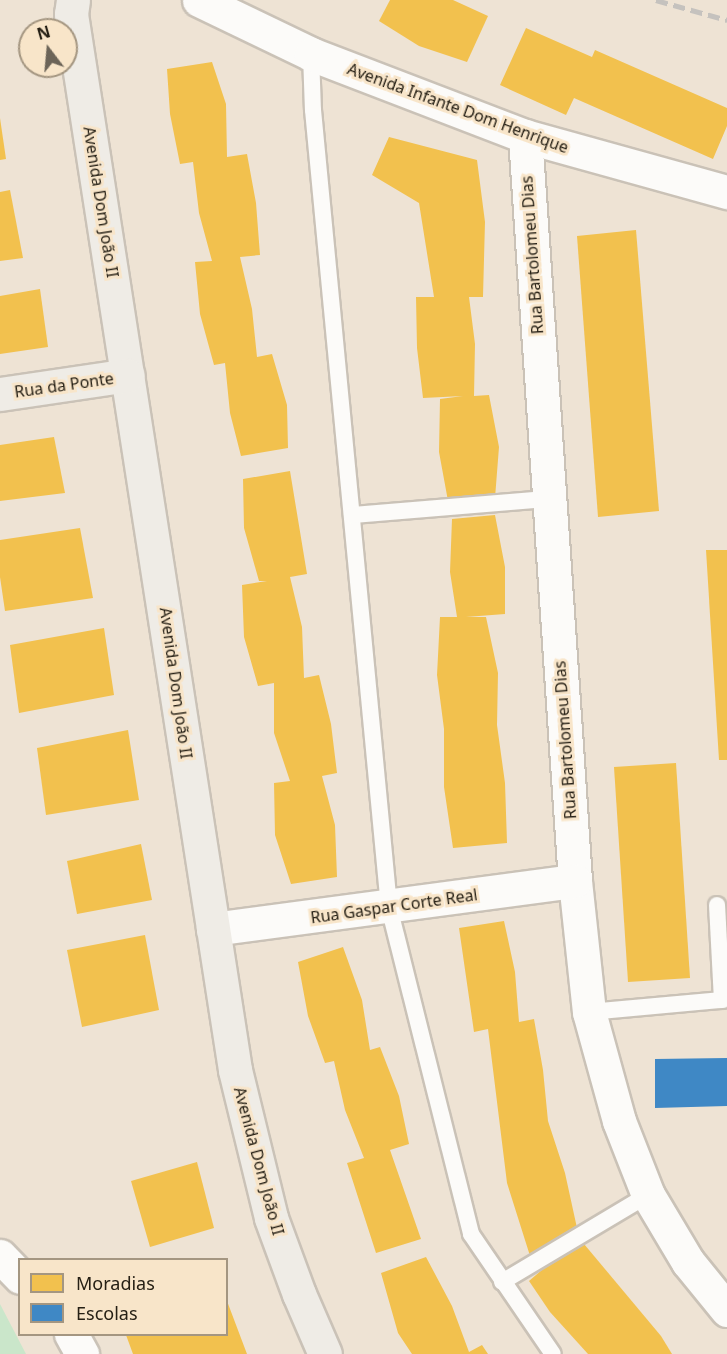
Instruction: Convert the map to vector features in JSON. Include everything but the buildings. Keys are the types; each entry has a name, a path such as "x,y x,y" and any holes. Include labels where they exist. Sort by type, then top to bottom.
{"street":[{"name":"Avenida Dom João II","path":"73,0 71,14 235,1070 271,1218 299,1294 326,1354"},
{"name":"Avenida Infante Dom Henrique","path":"199,0 311,54 525,136 727,192"},
{"name":"Rua Bartolomeu Dias","path":"525,136 547,499 575,881 589,1012 619,1121 648,1195 688,1262 727,1310"},
{"name":"Rua da Ponte","path":"0,394 128,375"},
{"name":"Rua Gaspar Corte Real","path":"213,929 389,908 575,881"},
{"path":"0,1256 18,1275"},
{"path":"72,1336 82,1354"}],"lane":[{"path":"311,54 313,110 389,908 471,1234 553,1354"},
{"path":"352,515 547,499"},
{"path":"589,1012 722,1000 717,905"},
{"path":"502,1282 648,1195"}],"green space":[{"path":"0,1304 26,1354 0,1354"}],"railway":[{"path":"656,0 727,20"}]}
